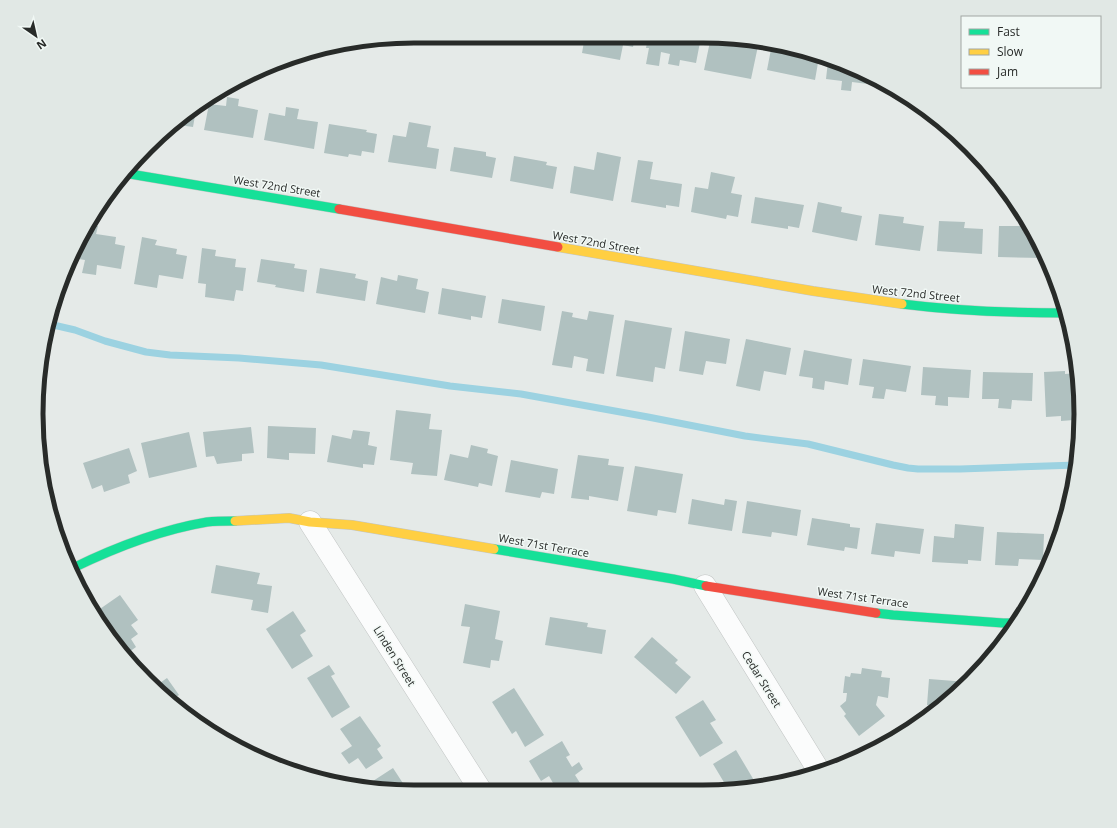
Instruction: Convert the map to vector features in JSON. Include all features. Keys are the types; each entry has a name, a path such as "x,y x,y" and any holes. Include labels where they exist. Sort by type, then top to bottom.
{"street":[{"name":"West 72nd Street","path":"131,174 347,210 858,299 981,312 1059,312"},
{"name":"West 71st Terrace","path":"76,567 102,554 137,540 172,529 209,522 289,518 310,522 352,525 673,579 705,586 886,614 1009,623"},
{"name":"Linden Street","path":"310,522 477,785"},
{"name":"Cedar Street","path":"705,586 816,767"}],"building":[{"path":"584,43 634,43 633,47 623,45 620,60 582,53"},
{"path":"647,43 700,43 696,63 680,60 679,66 668,64 670,54 661,52 659,66 646,64 649,48 646,48"},
{"path":"710,43 758,47 751,79 704,70"},
{"path":"771,49 818,62 815,80 767,70"},
{"path":"828,65 845,71 874,85 852,82 851,91 841,90 842,81 826,79"},
{"path":"227,97 239,99 238,106 258,110 253,138 204,130 209,106 211,104 226,106"},
{"path":"286,107 299,109 297,119 318,122 314,149 264,140 269,113 285,116"},
{"path":"195,115 193,127 181,125"},
{"path":"409,122 431,126 427,147 439,149 436,169 388,162 393,135 406,137"},
{"path":"329,124 367,130 366,132 377,134 374,153 362,151 361,156 349,154 348,157 324,153"},
{"path":"454,147 486,152 486,156 496,158 492,178 450,171"},
{"path":"597,152 621,157 613,201 570,193 574,166 594,170"},
{"path":"514,156 547,162 546,165 557,167 553,189 510,181"},
{"path":"638,160 653,162 650,179 682,184 679,207 666,205 666,208 631,202"},
{"path":"711,172 735,177 731,193 742,195 738,217 727,215 726,219 691,212 695,187 708,189"},
{"path":"755,197 804,205 799,228 788,226 788,229 751,223"},
{"path":"818,202 842,207 841,212 862,216 857,241 812,232"},
{"path":"879,214 904,217 903,223 924,226 920,251 875,245"},
{"path":"939,221 965,222 964,228 983,229 982,254 937,251"},
{"path":"95,225 98,226 96,234 116,237 115,244 125,246 121,269 97,265 96,275 82,273 85,260 77,259"},
{"path":"999,226 1022,226 1023,232 1026,232 1040,258 998,257"},
{"path":"142,237 157,240 155,245 177,249 176,254 187,256 183,279 159,275 157,288 134,284"},
{"path":"202,248 216,250 215,256 236,259 235,267 246,268 243,291 236,290 234,301 205,297 206,284 198,283"},
{"path":"261,259 295,264 294,268 307,270 304,292 257,282"},
{"path":"320,268 356,274 355,278 368,281 365,301 316,293"},
{"path":"398,275 418,279 416,289 429,292 425,313 376,304 381,277 397,281"},
{"path":"442,288 486,296 482,318 471,316 471,320 438,314"},
{"path":"502,299 545,306 541,331 498,323"},
{"path":"562,311 573,313 572,317 587,320 589,311 614,315 604,374 586,371 588,359 574,356 572,368 552,365"},
{"path":"625,320 672,328 665,369 655,367 653,382 616,376"},
{"path":"685,331 730,339 726,364 706,361 703,375 679,371"},
{"path":"746,339 791,348 786,375 764,371 760,391 736,386"},
{"path":"804,350 852,359 848,385 825,381 824,390 812,388 813,378 799,376"},
{"path":"863,359 911,366 906,392 886,389 884,399 872,398 874,387 859,385"},
{"path":"923,367 971,370 969,398 948,397 948,406 935,405 936,396 921,395"},
{"path":"1065,371 1065,374 1072,373 1074,420 1061,421 1061,416 1046,417 1044,372"},
{"path":"983,372 1033,373 1032,401 1012,400 1011,409 998,408 999,399 982,399"},
{"path":"396,410 431,414 429,429 442,430 437,476 411,474 413,463 390,460"},
{"path":"268,426 316,428 315,454 289,453 289,460 267,458"},
{"path":"251,427 254,453 242,454 242,461 217,464 214,456 206,457 203,432"},
{"path":"353,430 370,432 368,445 377,447 374,465 363,464 363,468 327,462 332,435 351,439"},
{"path":"189,432 197,467 149,478 141,443"},
{"path":"471,445 488,449 487,453 498,456 492,486 479,483 478,487 444,480 450,454 468,458"},
{"path":"129,448 137,471 128,475 130,483 104,492 102,485 92,489 83,463"},
{"path":"578,455 609,459 608,465 624,467 618,501 589,496 589,500 571,498"},
{"path":"511,460 558,469 554,494 542,492 540,498 505,492"},
{"path":"635,466 683,474 676,513 658,510 657,516 627,511"},
{"path":"692,499 724,505 725,499 737,501 732,531 688,524"},
{"path":"747,501 801,510 797,536 772,532 771,537 742,533"},
{"path":"812,518 850,524 850,527 860,528 857,549 845,547 844,551 807,545"},
{"path":"876,523 924,529 920,554 895,551 894,557 871,554"},
{"path":"955,524 984,527 981,561 968,560 968,564 932,562 934,536 954,538"},
{"path":"997,532 1044,534 1043,560 1019,559 1018,566 995,565"},
{"path":"216,565 260,573 257,584 272,586 268,613 251,610 253,600 211,593"},
{"path":"120,595 138,620 131,625 138,634 131,639 136,647 129,652 99,609"},
{"path":"465,604 500,611 495,639 503,641 499,661 491,660 490,668 463,663 470,627 461,626"},
{"path":"293,611 306,631 300,635 313,656 292,669 266,629"},
{"path":"550,617 588,623 587,627 606,630 602,654 545,645"},
{"path":"652,637 678,660 675,663 691,677 676,694 634,657"},
{"path":"141,662 148,672 139,663"},
{"path":"329,665 335,674 331,676 350,707 332,718 307,678"},
{"path":"862,668 882,671 881,677 890,678 888,698 878,696 876,705 885,716 859,736 844,716 846,714 840,706 846,701 847,693 843,693 845,676 850,677 851,673 861,674"},
{"path":"167,678 179,695 175,698 159,683"},
{"path":"929,679 960,681 932,705 927,705"},
{"path":"514,688 544,735 525,747 516,731 512,734 492,702"},
{"path":"703,700 716,720 710,723 723,743 700,757 675,717"},
{"path":"360,716 381,746 377,749 383,758 366,769 358,758 349,764 341,753 352,746 340,729"},
{"path":"562,741 570,755 566,757 572,767 579,762 583,769 575,775 580,783 577,785 554,785 549,776 541,781 529,761"},
{"path":"736,750 755,781 725,784 713,764"},
{"path":"393,768 404,785 374,783 373,781"}],"waterway":[{"path":"54,325 75,330 105,341 146,352 170,355 239,358 321,365 450,386 521,394 745,436 808,444 908,468 960,469 1070,465"}],"traffic: fast":[{"path":"131,174 339,209"},
{"path":"902,304 984,311 1059,313"},
{"path":"76,567 122,546 172,530 207,522 235,521"},
{"path":"494,549 673,579 706,586"},
{"path":"876,613 1009,623"}],"traffic: slow":[{"path":"558,247 813,291 902,304"},
{"path":"235,521 289,518 310,522 352,525 494,549"}],"traffic: jam":[{"path":"339,209 558,247"},
{"path":"706,586 876,613"}]}
